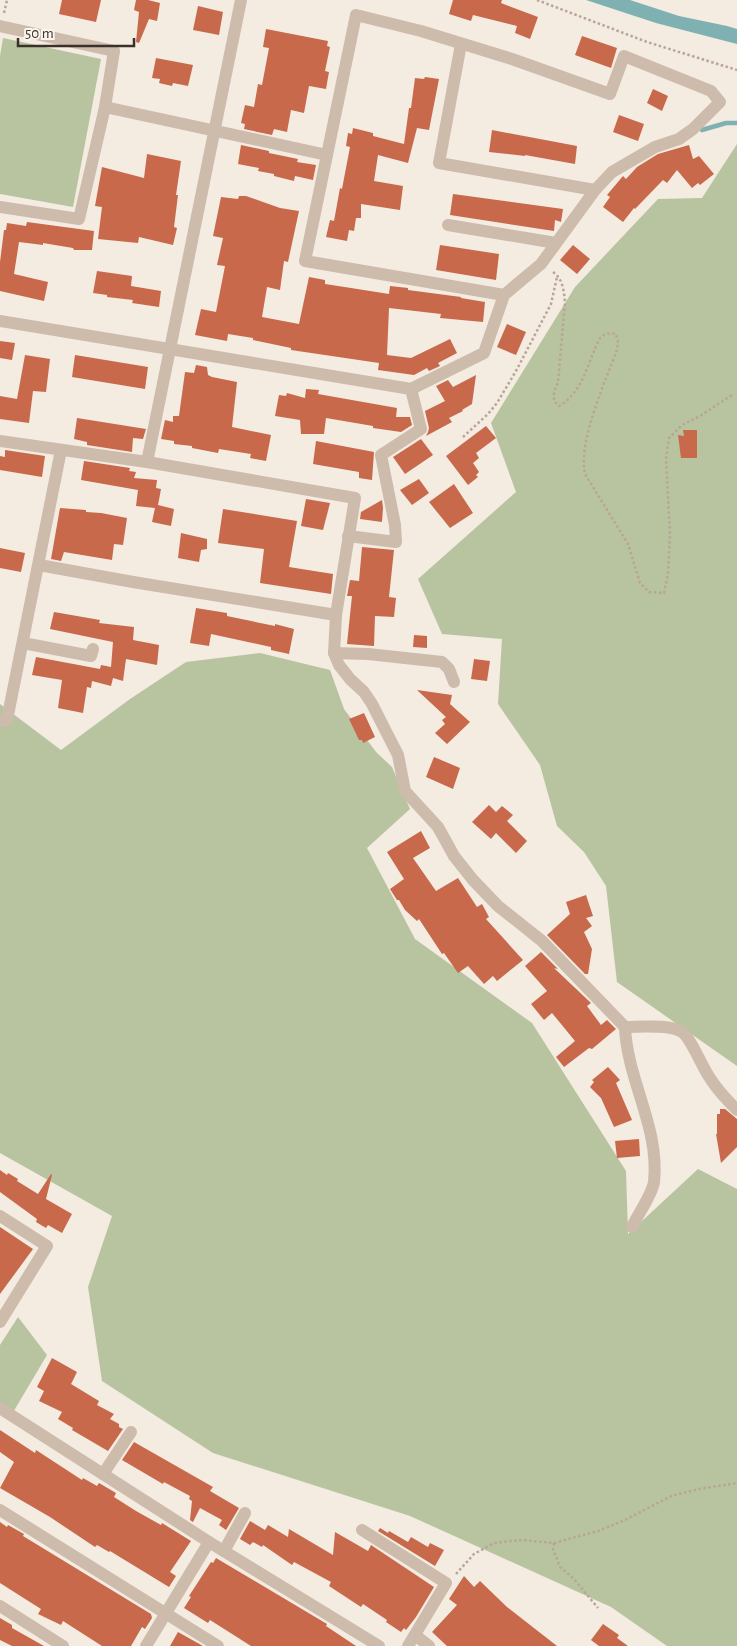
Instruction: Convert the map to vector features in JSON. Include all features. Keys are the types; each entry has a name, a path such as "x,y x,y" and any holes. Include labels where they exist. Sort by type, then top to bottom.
{"street":[{"path":"147,462 216,131 241,0"},
{"path":"0,321 411,389 484,353 504,296 541,264 595,190 612,172 633,158 655,147 679,139 693,129 720,102 711,91 624,56 610,94 512,59 421,31 356,15 305,261 504,296"},
{"path":"0,28 114,51 105,107 79,219 0,207"},
{"path":"462,44 439,163 595,190"},
{"path":"105,107 326,154"},
{"path":"448,225 556,243"},
{"path":"348,536 396,542 395,525 381,455 421,429 411,389"},
{"path":"0,441 147,462 354,498 336,615 334,652 339,665 350,680 364,692 372,704 392,741 398,755 405,791 438,827 454,856 473,880 498,906 542,941 625,1027 626,1046 651,1134 654,1162 654,1183 632,1227"},
{"path":"0,721 8,720 61,450"},
{"path":"39,565 336,615"},
{"path":"23,644 91,656 94,649"},
{"path":"334,652 442,662 449,669 454,682"},
{"path":"625,1027 671,1028 683,1032 710,1079 737,1110"},
{"path":"0,1216 47,1246 1,1317"},
{"path":"0,1408 209,1542 379,1646"},
{"path":"104,1474 131,1432"},
{"path":"0,1510 218,1646"},
{"path":"224,1551 245,1513"},
{"path":"362,1530 446,1583 408,1646"},
{"path":"146,1646 209,1542"},
{"path":"0,1606 63,1646"},
{"path":"415,1635 428,1646"}],"path":[{"path":"537,0 639,39 737,70"},
{"path":"541,264 557,275 564,290 565,303 558,382 554,392 554,400 559,406 568,402 581,381 601,337 608,333 616,334 617,350 590,425 584,466 585,474 628,544 640,583 650,592 664,593 668,574 670,534 666,459 669,438 682,425 700,416 732,395"},
{"path":"462,437 492,408 516,371 551,304 557,275"},
{"path":"446,1583 474,1554 494,1543 521,1540 554,1543 598,1531 626,1520 671,1496 699,1488 737,1483"},
{"path":"554,1543 553,1549 560,1567 574,1579 598,1608"}],"green space":[{"path":"3,38 101,59 73,207 0,194 0,56"},
{"path":"737,144 737,1066 617,982 606,886 584,852 557,826 540,765 498,704 502,639 442,634 418,579 516,492 491,423 575,287 658,199 702,198"},
{"path":"260,653 330,670 344,709 376,752 392,767 410,809 367,848 415,939 532,1023 626,1171 628,1234 698,1169 737,1189 737,1646 667,1646 611,1607 410,1516 213,1453 102,1381 88,1287 112,1216 0,1153 0,704 61,750 130,699 186,662"},
{"path":"18,1317 47,1355 12,1414 0,1407 0,1345"}],"water":[{"path":"586,0 630,0 679,16 727,26 737,29 737,44 656,23"}],"building":[{"path":"62,0 101,0 96,22 59,14"},
{"path":"136,0 160,3 157,21 149,19 139,43 136,42 139,12 134,10"},
{"path":"453,0 502,0 501,3 538,17 530,39 515,33 517,26 473,15 471,21 449,14"},
{"path":"198,6 223,12 219,35 193,30"},
{"path":"266,29 328,41 327,46 330,47 325,71 329,72 326,89 309,86 304,113 291,110 287,132 274,129 272,135 244,129 245,124 241,123 245,105 254,107 258,84 262,85 269,48 263,47"},
{"path":"582,36 617,48 611,68 575,55"},
{"path":"156,58 193,65 188,86 173,83 172,86 159,83 160,79 152,78"},
{"path":"425,77 439,79 429,130 417,128 408,163 378,155 374,181 403,186 400,210 361,204 361,218 356,218 354,231 349,230 347,241 326,237 330,220 334,221 340,188 342,189 350,147 346,146 348,133 352,134 353,128 373,133 373,136 404,144 415,78 424,79"},
{"path":"653,89 668,96 662,111 647,103"},
{"path":"619,115 644,124 638,141 613,132"},
{"path":"492,130 577,146 575,164 525,155 489,152"},
{"path":"241,145 298,159 297,162 316,165 313,180 295,176 294,181 258,171 259,168 238,164"},
{"path":"689,145 693,159 699,156 714,174 700,185 698,183 692,188 677,170 667,183 663,180 634,208 623,222 603,207 610,197 607,195 623,176 626,179 637,167 658,154"},
{"path":"147,154 181,161 174,227 177,228 173,245 139,237 138,243 98,239 102,207 95,206 102,167 144,178"},
{"path":"453,194 563,209 561,222 555,220 554,231 450,215"},
{"path":"239,196 246,196 280,208 299,211 288,262 284,261 280,290 267,287 262,317 299,324 309,277 325,280 325,284 389,294 390,286 485,302 483,322 440,318 441,314 389,308 387,355 411,358 450,339 457,353 438,363 440,366 429,371 427,368 414,375 378,370 379,363 291,350 291,348 253,340 253,338 228,334 227,341 195,335 201,309 216,312 225,266 217,265 223,238 213,236 221,197 238,199"},
{"path":"27,222 94,231 92,250 74,250 73,248 43,243 43,245 19,242 14,274 48,282 44,301 0,291 0,262 4,230 6,230 7,223 26,226"},
{"path":"440,245 499,254 496,280 436,270"},
{"path":"573,245 590,259 577,274 560,260"},
{"path":"97,271 132,276 131,286 161,291 159,307 132,303 133,300 107,297 107,295 93,293"},
{"path":"507,324 526,332 516,355 497,347"},
{"path":"0,341 15,343 12,360 0,358"},
{"path":"25,355 50,359 46,392 33,391 29,423 0,419 0,396 17,399"},
{"path":"75,355 148,367 145,389 72,377"},
{"path":"196,365 207,367 208,375 212,377 237,382 232,427 271,435 266,461 250,458 251,454 219,449 218,453 192,448 192,446 174,444 174,441 161,439 165,420 173,422 173,416 179,416 185,372 194,373"},
{"path":"476,375 472,404 449,418 452,422 426,436 429,428 425,411 445,401 436,386 448,380 453,387"},
{"path":"306,389 319,390 318,394 397,408 396,417 410,417 412,425 401,432 326,418 324,434 301,434 300,420 275,416 279,395 286,396 287,393 305,398"},
{"path":"77,418 146,429 143,439 133,438 132,452 87,445 87,442 74,439"},
{"path":"486,426 496,438 476,453 479,458 473,463 479,472 476,475 478,477 468,485 446,456"},
{"path":"683,430 697,430 697,458 681,458 678,435 684,436"},
{"path":"421,439 433,455 405,474 393,457"},
{"path":"316,441 374,452 372,480 359,478 359,472 313,464"},
{"path":"5,450 45,456 42,477 0,470 0,456 5,457"},
{"path":"84,461 130,468 129,471 136,472 134,478 157,480 156,488 161,489 158,505 174,509 171,526 152,522 155,508 136,506 138,490 81,480"},
{"path":"419,479 429,493 412,505 400,490"},
{"path":"454,484 473,513 450,528 429,502"},
{"path":"306,499 330,503 323,530 301,526"},
{"path":"382,500 382,522 360,519 361,512"},
{"path":"60,508 86,510 86,512 127,518 123,545 114,544 112,560 64,552 61,561 51,559"},
{"path":"223,509 297,521 289,567 333,574 331,594 260,583 264,549 218,543"},
{"path":"181,533 207,539 207,549 201,550 199,562 178,558"},
{"path":"362,547 394,550 389,597 396,598 394,617 375,616 374,646 347,644 352,596 347,596 350,580 359,581"},
{"path":"0,548 25,553 21,572 0,568"},
{"path":"196,608 227,613 227,616 294,629 289,654 271,650 271,647 211,634 209,646 190,643"},
{"path":"54,612 100,620 99,623 134,627 133,640 159,645 157,665 126,659 123,681 113,678 111,686 92,681 91,688 87,687 83,713 58,708 62,680 32,675 36,657 100,669 101,665 111,667 113,642 50,629"},
{"path":"414,635 427,636 427,648 413,647"},
{"path":"474,659 490,661 487,681 471,679"},
{"path":"417,690 452,695 450,704 470,722 447,744 435,733 445,724 442,720 446,717"},
{"path":"364,713 375,737 363,743 362,740 359,740 349,719"},
{"path":"434,757 460,768 453,789 426,777"},
{"path":"489,805 496,812 502,806 513,815 507,821 527,841 516,853 496,833 491,839 472,822"},
{"path":"421,831 430,848 413,858 436,891 458,878 477,907 482,904 489,917 486,919 523,960 497,981 493,976 484,984 468,966 458,973 444,953 442,954 419,919 417,921 405,910 390,889 404,879 387,852"},
{"path":"586,895 593,916 586,918 592,926 584,932 592,949 588,974 585,974 547,935 570,914 566,902"},
{"path":"541,952 558,969 554,968 591,1003 587,1006 601,1025 607,1020 616,1029 592,1049 589,1048 564,1067 556,1057 575,1041 552,1013 544,1020 531,1004 547,991 525,966"},
{"path":"608,1067 620,1080 616,1083 632,1120 614,1127 601,1098 590,1087 594,1082 592,1080"},
{"path":"720,1109 725,1109 737,1119 737,1147 721,1163 716,1134 717,1114 720,1114"},
{"path":"639,1139 640,1156 617,1158 615,1141"},
{"path":"0,1170 18,1179 17,1181 38,1194 52,1175 46,1199 72,1214 62,1233 48,1225 46,1228 36,1222 37,1219 0,1192"},
{"path":"0,1227 33,1249 0,1294"},
{"path":"52,1358 77,1372 71,1384 99,1401 97,1405 114,1414 110,1419 119,1424 119,1427 123,1429 108,1451 72,1430 73,1428 58,1419 62,1412 39,1401 44,1391 37,1387"},
{"path":"0,1430 35,1453 36,1450 82,1480 83,1478 97,1486 99,1483 116,1493 114,1497 136,1511 161,1525 162,1523 191,1541 170,1572 176,1576 169,1587 110,1551 97,1545 95,1547 50,1517 0,1488 14,1462 0,1452"},
{"path":"134,1442 213,1487 210,1491 239,1508 226,1530 219,1525 222,1520 200,1508 193,1522 190,1520 192,1501 189,1499 190,1496 164,1482 163,1484 122,1460"},
{"path":"250,1521 265,1530 268,1525 288,1537 289,1529 333,1555 335,1532 368,1551 371,1545 434,1587 416,1617 406,1630 404,1628 401,1632 363,1604 361,1607 329,1586 331,1582 294,1562 292,1565 263,1545 262,1547 253,1542 250,1545 240,1539"},
{"path":"0,1522 24,1534 23,1536 151,1614 152,1618 145,1629 142,1627 131,1646 102,1646 63,1621 61,1625 38,1614 41,1609 0,1583"},
{"path":"380,1528 408,1542 411,1537 428,1547 430,1543 444,1550 435,1566 378,1531"},
{"path":"216,1558 327,1624 326,1626 356,1646 251,1646 210,1620 208,1623 184,1608 191,1597 189,1596 211,1562 213,1563"},
{"path":"464,1576 474,1587 480,1581 507,1607 557,1646 447,1646 432,1632 457,1605 449,1599"},
{"path":"0,1618 12,1625 12,1628 44,1646 12,1646 0,1640"},
{"path":"603,1624 619,1635 617,1638 628,1646 599,1646 591,1640"},
{"path":"178,1632 203,1646 170,1646"}],"waterway":[{"path":"702,130 726,123 737,123"}]}
